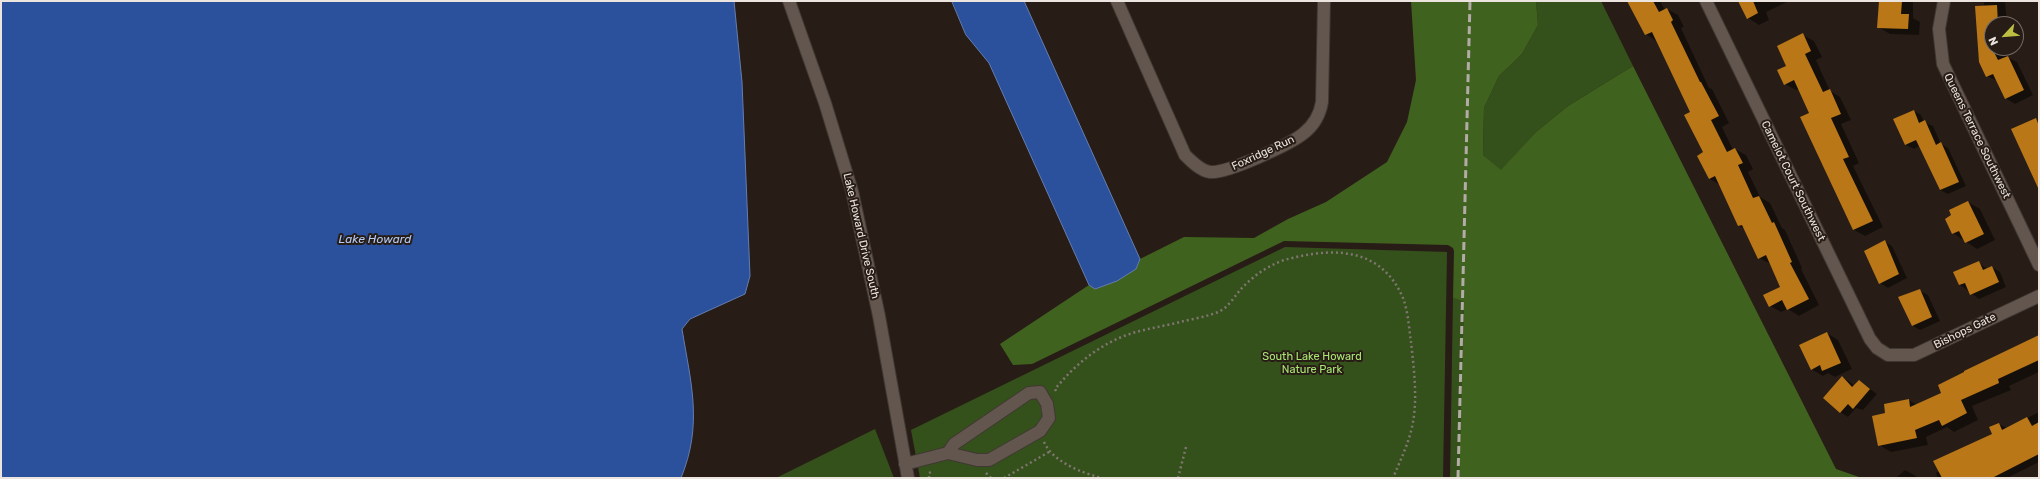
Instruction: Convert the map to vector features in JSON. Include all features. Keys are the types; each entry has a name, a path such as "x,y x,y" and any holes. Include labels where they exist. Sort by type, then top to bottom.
{"street":[{"name":"Lake Howard Drive South","path":"790,1 825,103 852,191 879,316 908,478"},
{"name":"Foxridge Run","path":"1118,1 1185,155 1194,164 1209,172 1219,172 1234,168 1303,134 1312,125 1320,112 1322,102 1324,1"},
{"name":"Camelot Court Southwest","path":"1706,1 1870,339 1877,348 1888,356"},
{"name":"Queens Terrace Southwest","path":"1944,1 1939,29 1943,64 2039,265"},
{"name":"Bishops Gate","path":"1888,356 1914,356 2039,296"},
{"path":"905,464 948,453 977,460 989,460 1040,431 1049,418 1047,404 1040,392 1029,393 954,444 948,453"}],"path":[{"path":"1057,395 1055,389 1070,372 1087,357 1118,339 1139,332 1219,312 1258,273 1290,258 1328,252 1350,253 1367,259 1383,270 1398,288 1403,299 1408,320 1412,350 1414,405 1410,433 1405,452 1393,478"},
{"path":"1047,437 1043,440 1048,452 1085,474 1102,478"},
{"path":"1178,478 1186,447"},
{"path":"1004,478 1048,452"},
{"path":"929,473 930,478"}],"green space":[{"path":"1411,1 1536,1 1538,25 1522,54 1499,76 1484,108 1483,155 1501,170 1536,132 1568,106 1633,66 1836,469 1862,478 1459,478 1464,302 1453,298 1454,251 1453,248 1448,245 1284,241 1032,364 1013,365 1000,344 1089,285 1096,289 1136,269 1140,259 1184,237 1254,238 1288,219 1326,202 1387,162 1407,122 1416,80"},
{"path":"1536,1 1601,1 1633,66 1568,106 1536,132 1501,171 1483,155 1484,108 1499,76 1522,54 1538,25"},
{"name":"South Lake Howard Nature Park","path":"1285,247 1447,252 1443,478 920,478 911,430"},
{"path":"1453,298 1464,302 1459,478 1450,478"},
{"path":"875,429 894,478 776,478"}],"water":[{"name":"Lake Howard","path":"1,1 734,1 742,82 750,276 745,294 690,319 682,329 691,386 693,422 692,440 681,478 1,478"},
{"path":"952,1 1024,1 1140,259 1136,269 1117,281 1095,289 1089,285 989,63 966,35"}],"building":[{"path":"1627,1 1653,1 1659,12 1667,8 1673,20 1671,22 1700,82 1719,116 1711,120 1727,152 1735,148 1743,163 1738,165 1753,198 1759,196 1772,223 1774,222 1792,262 1790,263 1809,299 1787,310 1782,300 1769,307 1763,295 1780,287 1766,255 1758,259 1742,225 1738,226 1715,176 1709,179 1697,156 1703,152 1684,115 1690,112 1652,32 1645,35"},
{"path":"1738,1 1753,1 1758,13 1747,19"},
{"path":"1879,1 1902,1 1901,14 1909,14 1908,29 1877,28"},
{"path":"1997,5 1998,16 1984,16 1984,56 1996,56 1998,60 2008,56 2024,90 2005,99 1993,74 1986,77 1979,62 1975,6"},
{"path":"1803,33 1811,51 1805,54 1823,92 1830,89 1841,114 1831,118 1849,157 1843,159 1873,221 1853,230 1800,117 1809,113 1794,80 1784,85 1777,70 1786,66 1777,46"},
{"path":"1914,110 1919,123 1925,120 1936,145 1941,142 1959,182 1940,190 1916,140 1905,145 1893,119"},
{"path":"2036,118 2039,126 2039,190 2011,129"},
{"path":"1968,201 1984,234 1965,243 1959,231 1952,234 1945,219 1951,215 1949,210"},
{"path":"1885,240 1899,274 1879,284 1864,251"},
{"path":"1979,261 1983,270 1992,266 1999,282 1970,295 1965,283 1959,285 1953,272"},
{"path":"1920,289 1932,317 1912,326 1898,297"},
{"path":"1827,332 1841,363 1822,371 1820,365 1811,370 1799,345"},
{"path":"2039,335 2039,360 1998,379 1999,383 1961,400 1967,413 1942,426 1939,420 1915,430 1917,438 1878,446 1872,416 1885,413 1884,404 1909,399 1910,407 1941,393 1938,385"},
{"path":"1842,376 1852,387 1859,380 1870,389 1853,409 1848,404 1840,413 1823,398"},
{"path":"2027,417 2032,426 2039,422 2039,454 1992,478 1942,478 1933,461 1992,434 1989,427 1999,423 2002,430"}],"railway":[{"path":"1458,478 1470,1"}]}
